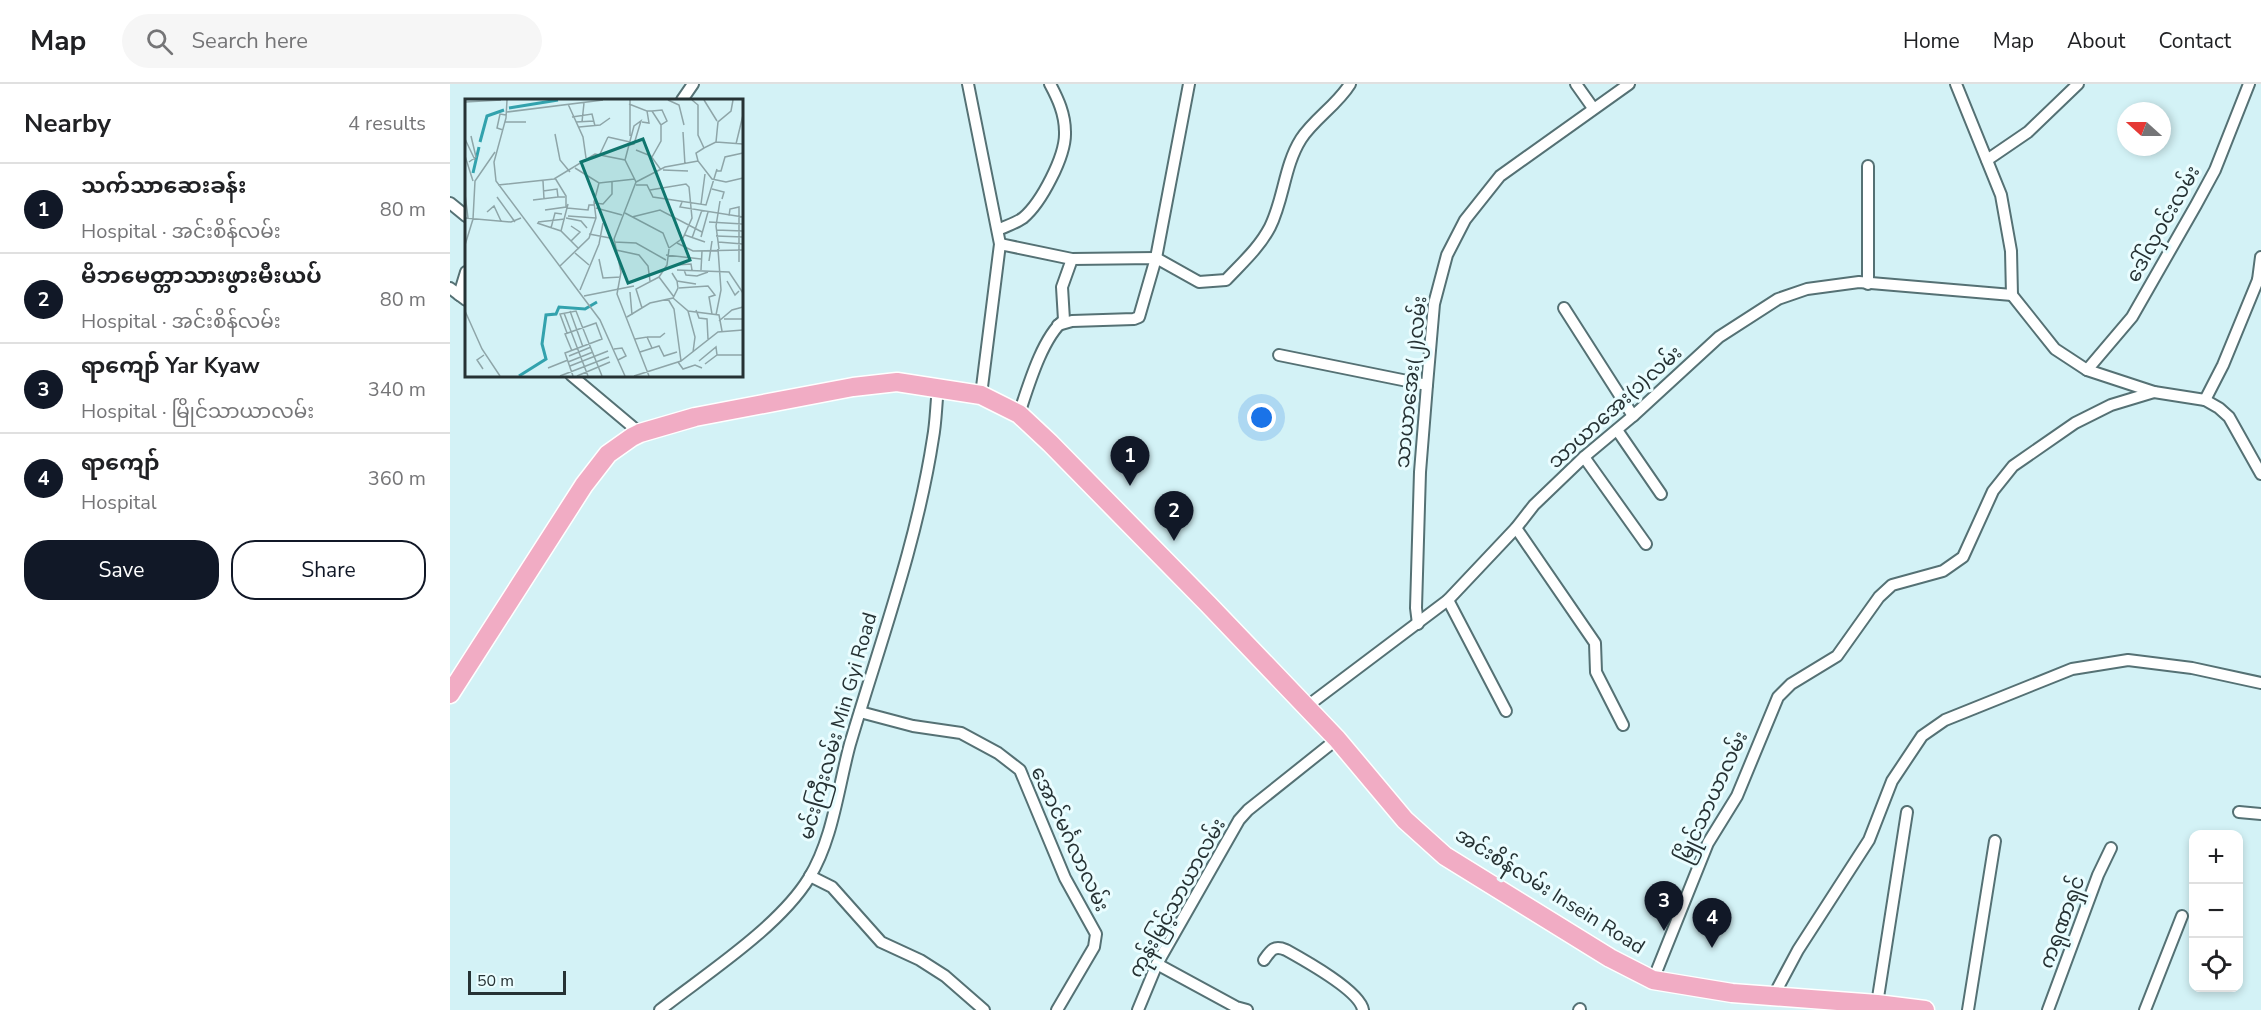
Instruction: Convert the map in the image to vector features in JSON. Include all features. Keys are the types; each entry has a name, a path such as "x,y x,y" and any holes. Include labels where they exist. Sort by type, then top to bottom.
{"main road":[{"path":"450,694 584,485 608,454 640,433 695,417 853,387 897,382 938,388"},
{"name":"အင်းစိန်လမ်း Insein Road","path":"938,388 981,395 1018,414 1050,443 1337,739 1405,820 1445,856 1610,958 1653,980 1732,993 1925,1010"}],"street":[{"path":"683,99 693,84"},
{"path":"968,84 1000,244 981,395"},
{"path":"998,230 1021,219 1032,208 1060,156 1066,133 1061,107 1050,84"},
{"path":"1057,325 1072,321 1137,319 1156,258 1189,84"},
{"path":"1000,244 1072,259 1156,258 1199,282 1226,280 1254,251 1271,225 1290,160 1302,138 1344,94 1350,84"},
{"path":"1576,84 1593,108"},
{"name":"သာယာအေး(၂)လမ်း","path":"1418,624 1416,608 1420,472 1426,385 1434,304 1447,255 1465,220 1500,176 1629,84"},
{"path":"1956,84 2001,195 2012,251 2012,295 2055,349 2087,370 2154,392 2205,400 2219,408 2229,417 2261,474"},
{"path":"1987,160 2028,132 2078,84"},
{"name":"ဒေါ်လှဝင်းလမ်း","path":"2087,370 2132,316 2215,170 2249,84"},
{"path":"1868,166 1868,284"},
{"path":"450,203 465,215"},
{"path":"2205,400 2260,280 2261,257"},
{"path":"1018,414 1038,360 1057,325 1064,320 1062,287 1072,259"},
{"path":"463,298 465,281"},
{"name":"သာယာအေး(၁)လမ်း","path":"1306,707 1448,600 1516,528 1534,505 1584,457 1633,416 1719,337 1778,299 1824,286 1859,282 2012,295"},
{"path":"450,288 463,298"},
{"path":"1564,308 1633,416"},
{"path":"1280,355 1426,385"},
{"path":"572,376 640,433"},
{"name":"မင်းကြီးလမ်း Min Gyi Road","path":"660,1010 767,926 795,897 810,876 825,840 920,502 934,437 938,388"},
{"name":"မြိုင်သာယာလမ်း","path":"1653,980 1708,843 1737,796 1778,697 1791,684 1837,656 1879,597 1892,585 1943,571 1963,557 1993,491 2013,466 2075,423 2111,405 2154,392"},
{"path":"1617,430 1661,494"},
{"path":"1584,457 1646,543"},
{"path":"1516,528 1595,643 1596,672 1623,725"},
{"path":"1448,600 1506,711"},
{"path":"1774,995 1798,950 1869,840 1892,781 1922,736 1945,720 2072,669 2128,660 2192,668 2261,683"},
{"name":"အောင်မင်္ဂလာလမ်း","path":"860,712 913,726 961,733 998,753 1020,770 1065,878 1096,934 1094,947 1057,1010"},
{"name":"ကုန်းမြင့်သာယာလမ်း","path":"1138,1010 1157,964 1239,820 1248,810 1337,739"},
{"path":"1877,1004 1907,812"},
{"path":"2239,812 2261,814"},
{"path":"1968,1010 1995,841"},
{"name":"ကရုဏာရှင်","path":"2048,1010 2098,875 2111,848"},
{"path":"810,876 832,887 881,942 920,960 945,976 984,1010"},
{"path":"2145,1010 2182,916"},
{"path":"1264,960 1272,949 1278,947 1286,950 1346,988 1363,1006 1363,1010"},
{"path":"1157,964 1236,1007 1246,1010"}],"place":[{"name":"သက်သာဆေးခန်း","path":"1130,486"},
{"name":"မိဘမေတ္တာသားဖွားမီးယပ်","path":"1174,541"},
{"name":"ရာကျော် Yar Kyaw","path":"1664,931"},
{"name":"ရာကျော်","path":"1712,948"}]}
